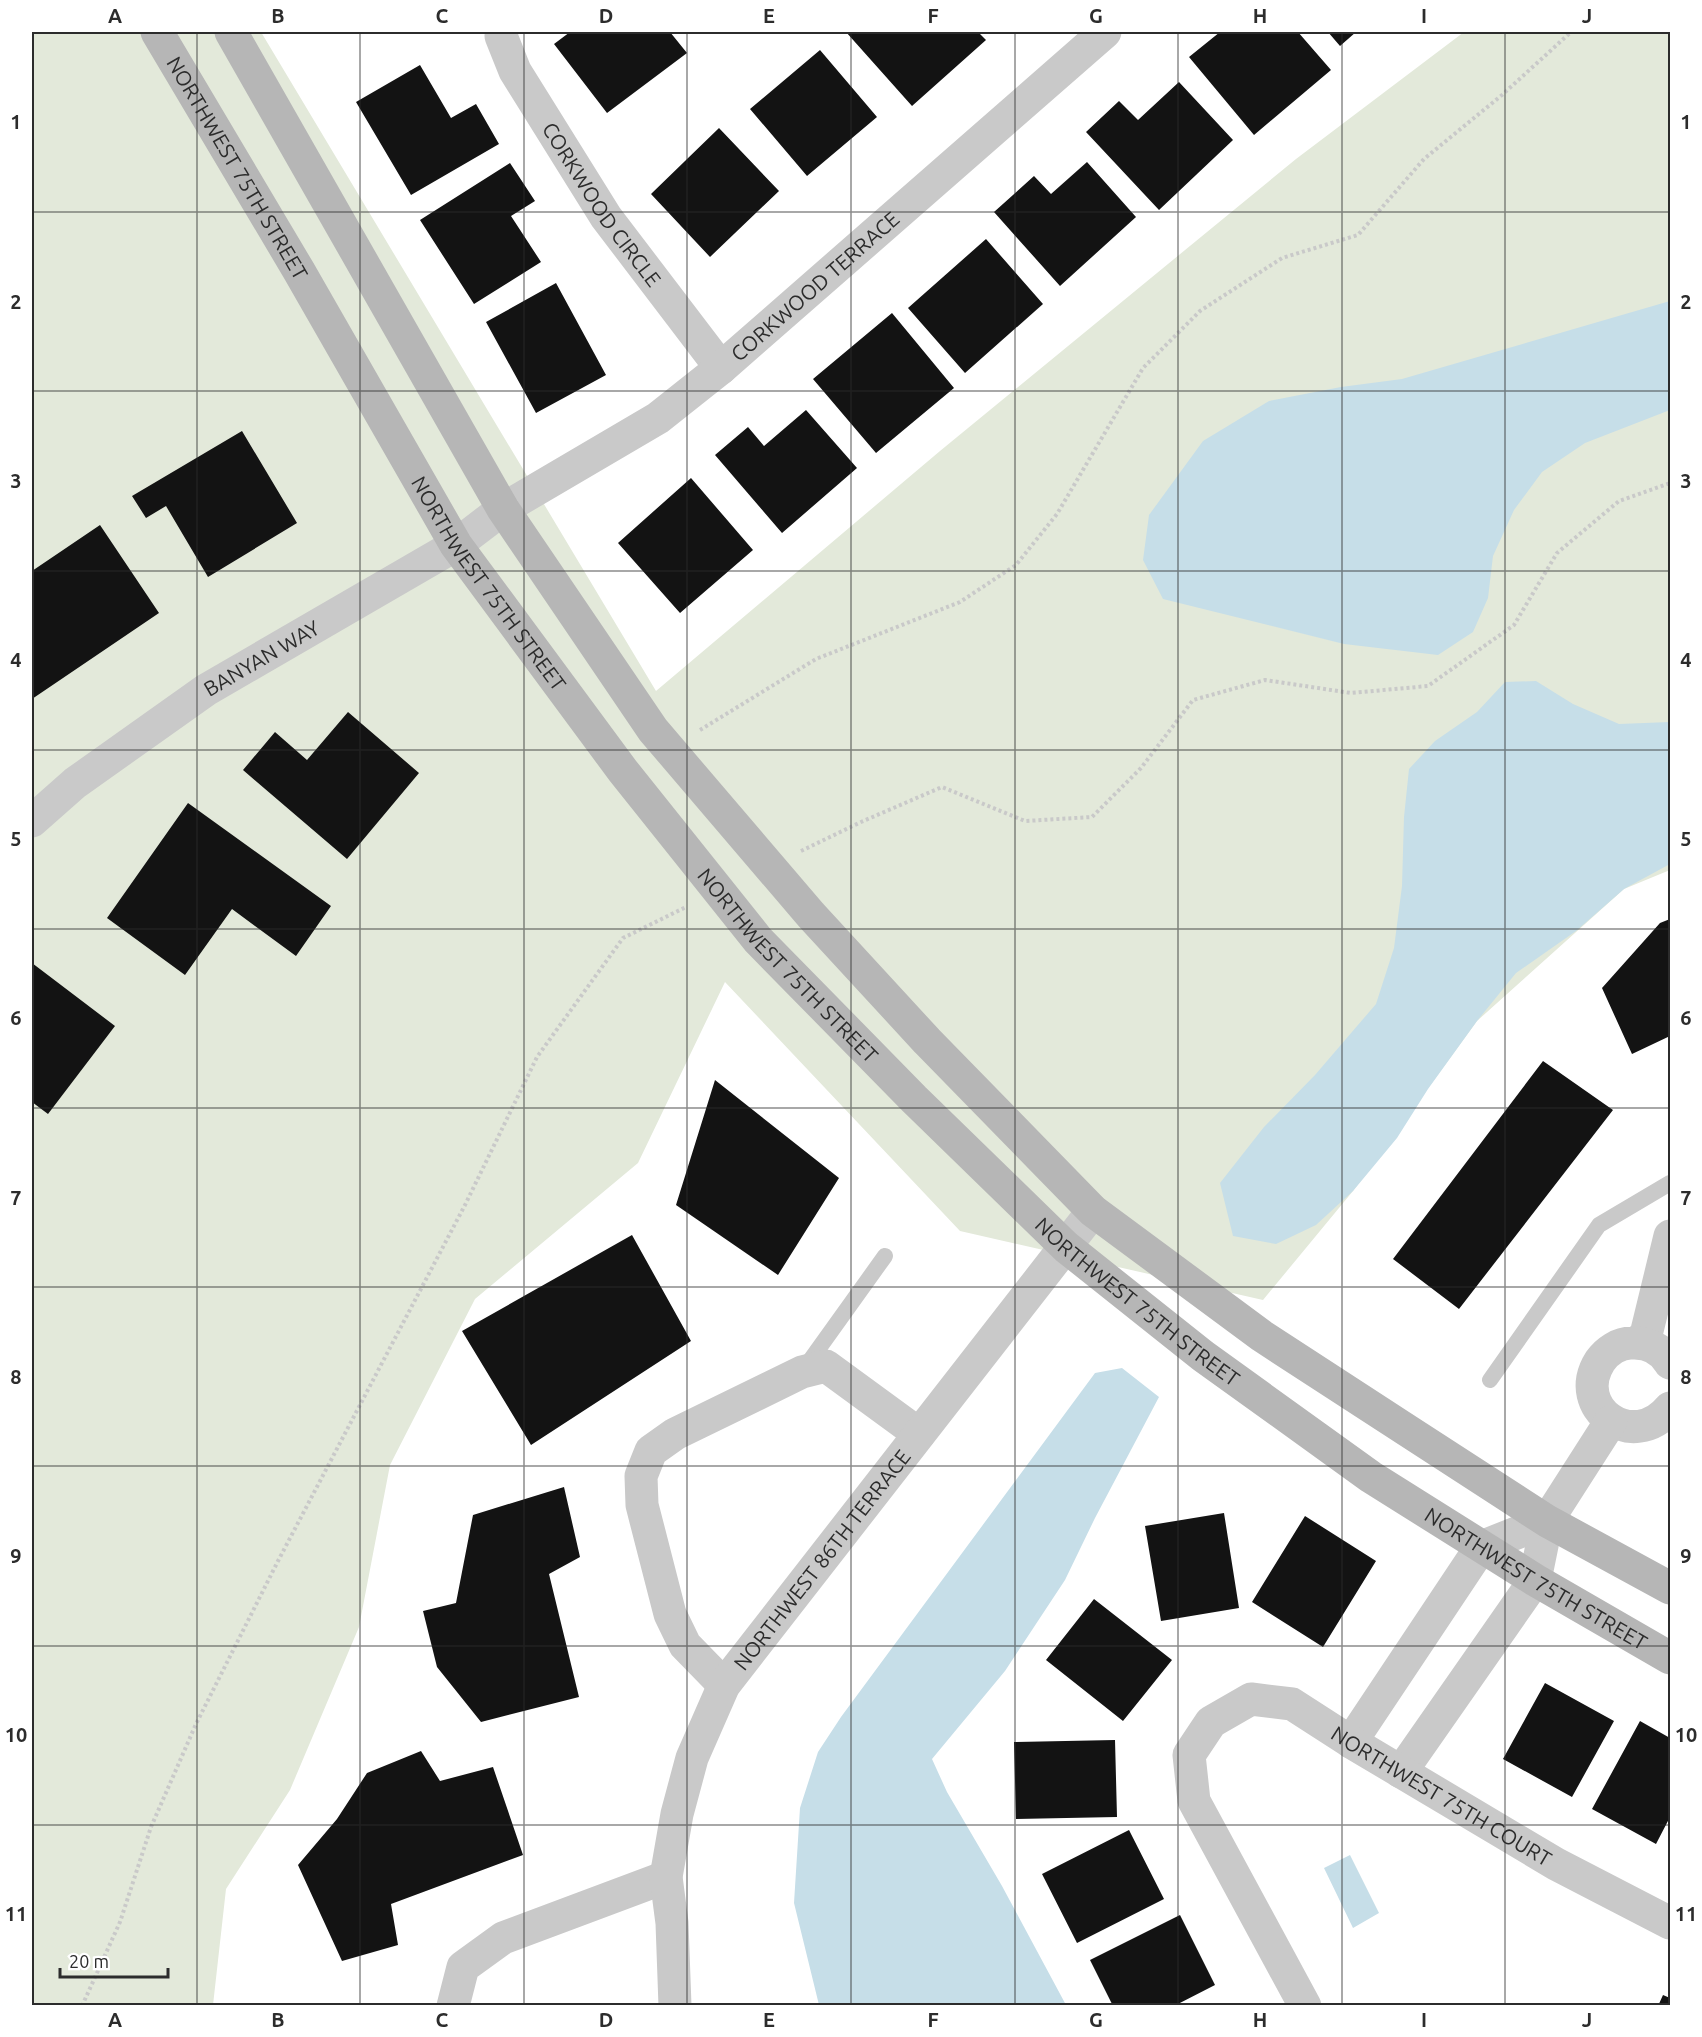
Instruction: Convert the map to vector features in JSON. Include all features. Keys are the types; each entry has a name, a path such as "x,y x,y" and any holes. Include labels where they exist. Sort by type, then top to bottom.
{"street":[{"name":"NORTHWEST 75TH STREET","path":"157,32 299,271 456,545 623,771 758,940 914,1099 1066,1247 1212,1363 1371,1478 1535,1580 1671,1659"},
{"name":"NORTHWEST 75TH STREET","path":"231,32 503,509 653,730 811,915 927,1041 1093,1211 1262,1336 1547,1521 1671,1588"},
{"name":"CORKWOOD CIRCLE","path":"502,32 501,36 515,71 606,217 721,368"},
{"name":"CORKWOOD TERRACE","path":"503,509 658,418 721,368 1105,32"},
{"name":"BANYAN WAY","path":"32,821 75,783 206,690 456,545 503,509"},
{"name":"NORTHWEST 86TH TERRACE","path":"675,2006 672,1923 666,1877 677,1814 692,1758 724,1685 1093,1211"},
{"path":"1644,1343 1671,1236"},
{"path":"1668,1417 1638,1428 1611,1421 1600,1410 1594,1397 1592,1382 1596,1368 1604,1356 1615,1347 1629,1342 1644,1343 1657,1348 1671,1363"},
{"name":"NORTHWEST 86TH TERRACE","path":"724,1685 685,1645 670,1614 642,1505 641,1476 651,1451 675,1434 802,1372 826,1366 919,1434"},
{"path":"1401,1772 1535,1580 1547,1521 1611,1421"},
{"path":"1351,1742 1481,1547 1547,1521"},
{"name":"NORTHWEST 75TH COURT","path":"1305,2006 1194,1801 1189,1755 1211,1722 1251,1699 1292,1704 1351,1742 1556,1864 1671,1923"},
{"path":"453,2006 463,1967 503,1938 666,1877"}],"lane":[{"path":"1490,1380 1599,1226 1671,1183"},
{"path":"802,1372 885,1256"}],"path":[{"path":"670,749 816,659 960,602 1016,565 1057,513 1143,368 1200,311 1282,258 1358,235 1424,159 1502,94 1571,32"},
{"path":"771,866 861,822 942,787 1025,821 1092,817 1141,768 1193,700 1264,680 1351,693 1428,687 1514,625 1557,552 1619,501 1671,483"},
{"path":"81,2006 120,1922 151,1827 196,1724 465,1205 537,1058 623,938 720,891"}],"green space":[{"path":"32,32 261,32 656,691 940,451 1296,159 1464,32 1670,32 1670,870 1624,889 1477,1021 1353,1191 1263,1300 960,1231 725,982 638,1163 475,1299 390,1465 359,1627 290,1790 226,1889 213,2005 32,2006"}],"water":[{"path":"1670,301 1670,410 1585,443 1542,472 1514,510 1493,556 1488,598 1473,632 1438,655 1344,644 1163,599 1143,560 1149,515 1203,441 1269,401 1341,387 1402,379"},
{"path":"1536,681 1573,704 1619,724 1670,722 1670,864 1624,889 1576,931 1516,973 1477,1021 1428,1089 1397,1138 1353,1191 1316,1225 1276,1244 1233,1236 1220,1183 1264,1127 1315,1075 1376,1004 1394,948 1402,886 1404,817 1409,769 1435,741 1477,712 1505,682"},
{"path":"1122,1368 1159,1397 1065,1580 1005,1671 932,1759 947,1792 1002,1886 1066,2005 819,2005 794,1903 800,1808 818,1752 841,1717 1095,1373"},
{"path":"1350,1855 1379,1913 1353,1928 1324,1868"}],"building":[{"path":"570,32 670,32 687,53 607,113 554,44"},
{"path":"846,32 978,32 986,40 912,106"},
{"path":"1220,32 1298,32 1331,70 1254,135 1189,57"},
{"path":"1328,32 1356,32 1340,46"},
{"path":"820,50 877,117 807,176 750,109"},
{"path":"420,65 451,118 476,104 499,144 411,195 356,102"},
{"path":"1179,82 1233,140 1159,210 1086,132 1119,101 1138,120"},
{"path":"719,128 779,191 710,257 651,194"},
{"path":"1087,162 1136,217 1060,286 994,212 1034,176 1051,194"},
{"path":"510,163 535,201 511,216 541,262 474,304 420,220"},
{"path":"986,239 1043,304 965,373 908,308"},
{"path":"556,283 606,375 536,413 486,322"},
{"path":"892,313 954,388 876,453 813,379"},
{"path":"806,410 857,468 782,533 715,455 748,427 764,446"},
{"path":"242,431 297,523 208,577 166,506 146,518 132,496"},
{"path":"691,478 753,550 680,613 618,543"},
{"path":"100,525 159,613 32,699 32,571"},
{"path":"348,712 419,773 347,859 243,770 275,732 307,760"},
{"path":"188,803 331,906 296,956 232,909 185,975 107,918"},
{"path":"1670,919 1670,1036 1632,1054 1602,988 1660,923"},
{"path":"32,963 115,1026 48,1114 32,1102"},
{"path":"1543,1061 1613,1110 1459,1309 1393,1259"},
{"path":"715,1080 839,1178 778,1275 676,1205"},
{"path":"632,1235 691,1341 531,1445 462,1331"},
{"path":"564,1487 580,1557 549,1574 579,1697 481,1722 437,1667 423,1611 456,1603 473,1515"},
{"path":"1224,1513 1239,1608 1161,1621 1145,1526"},
{"path":"1305,1516 1376,1561 1323,1647 1252,1602"},
{"path":"1094,1599 1172,1660 1123,1721 1046,1660"},
{"path":"1545,1683 1614,1721 1572,1797 1503,1759"},
{"path":"1640,1721 1670,1738 1670,1817 1656,1844 1592,1809"},
{"path":"1115,1740 1117,1817 1016,1819 1014,1742"},
{"path":"421,1751 440,1781 493,1767 523,1855 391,1904 398,1945 342,1961 298,1865 337,1819 367,1773"},
{"path":"1129,1830 1164,1899 1077,1943 1042,1874"},
{"path":"1180,1915 1215,1985 1174,2006 1113,2006 1090,1960"},
{"path":"1663,1995 1670,1998 1670,2006 1658,2006"}]}
